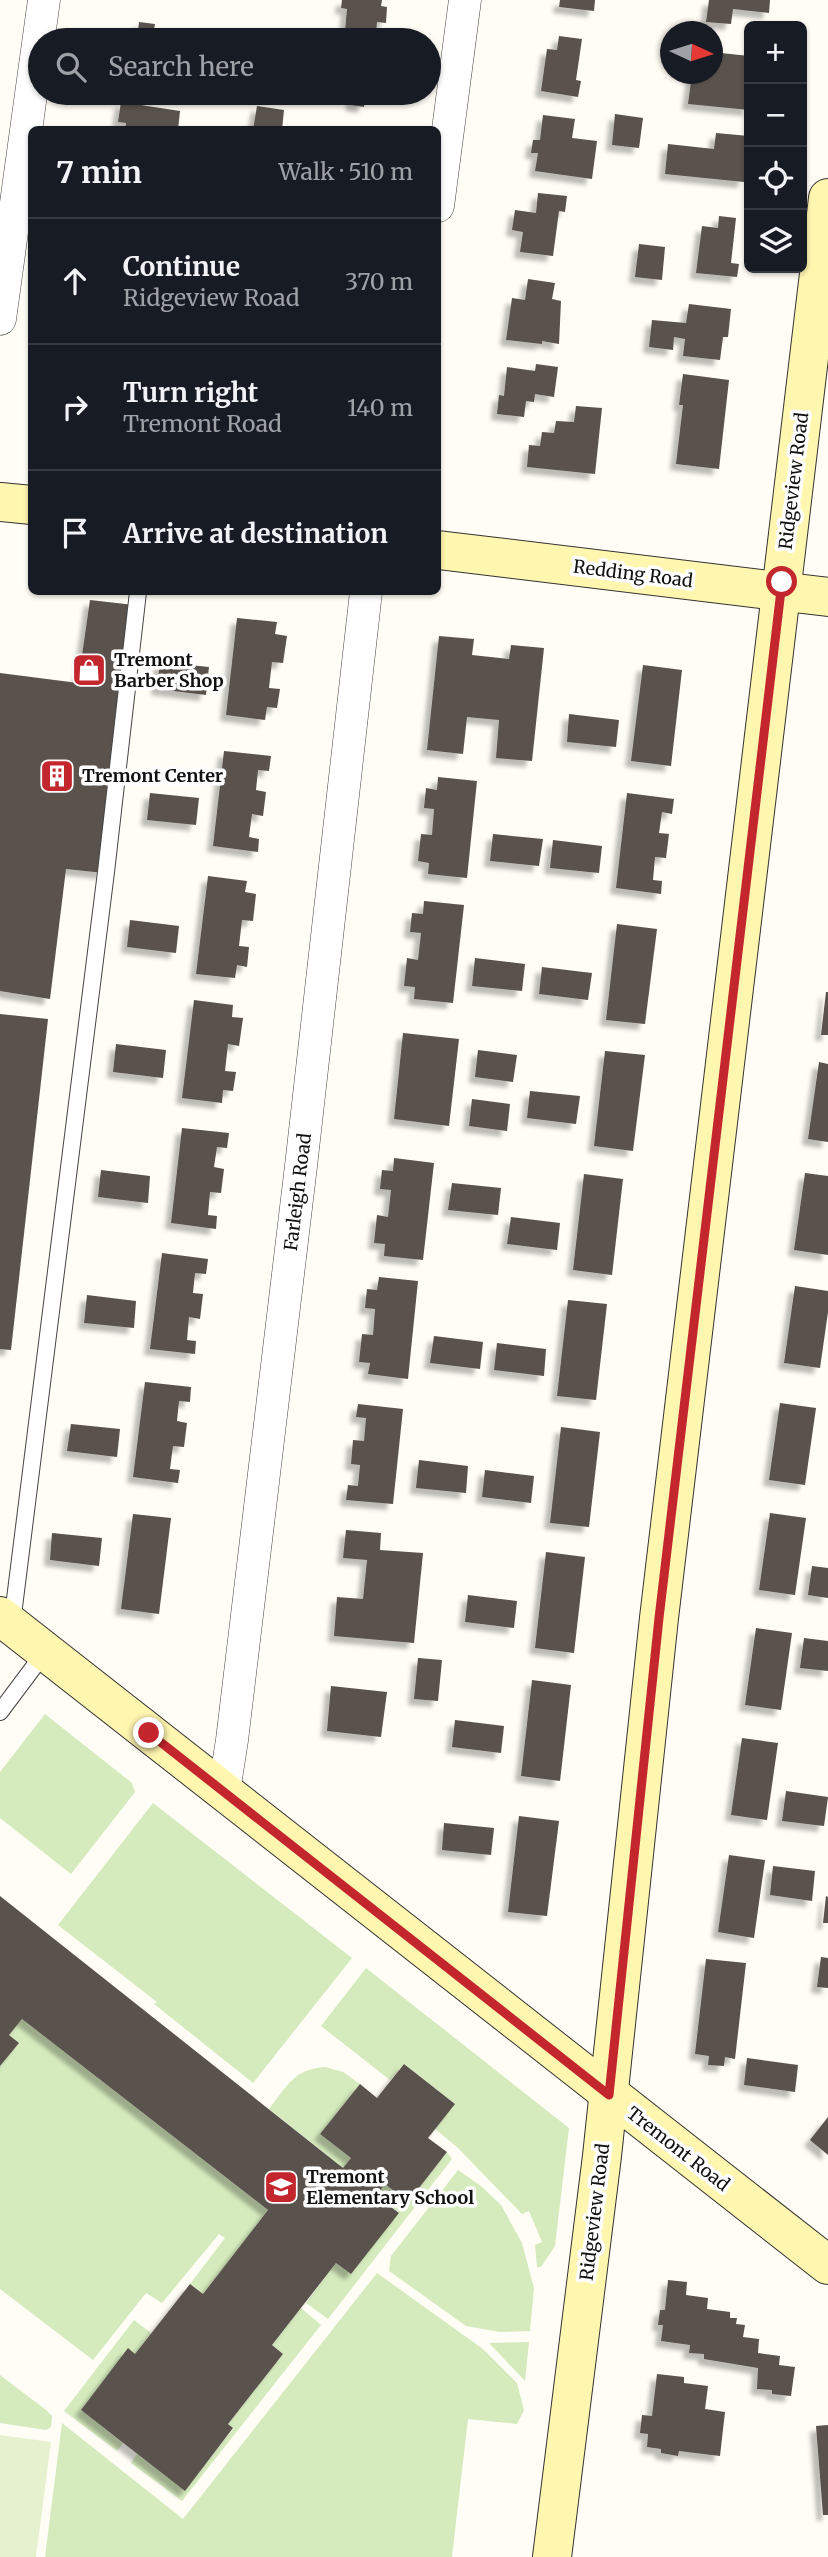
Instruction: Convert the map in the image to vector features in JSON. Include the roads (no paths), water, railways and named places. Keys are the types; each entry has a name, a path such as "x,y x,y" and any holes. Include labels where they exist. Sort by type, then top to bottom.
{"street":[{"path":"40,28 44,0"},
{"path":"441,183 465,0"},
{"path":"0,319 30,105"},
{"name":"Ridgeview Road","path":"552,2557 609,2095 659,1618 828,198"},
{"path":"0,502 28,505"},
{"name":"Redding Road","path":"441,551 828,597"},
{"name":"Farleigh Road","path":"224,1791 300,1180 366,595"},
{"name":"Tremont Road","path":"6,1621 828,2265"}],"lane":[{"path":"6,1621 106,872 138,595"},
{"path":"0,1712 45,1652"}],"place":[{"name":"Tremont Barber Shop","path":"89,670"},
{"name":"Tremont Center","path":"57,776"},
{"name":"Tremont Elementary School","path":"281,2187"}]}
